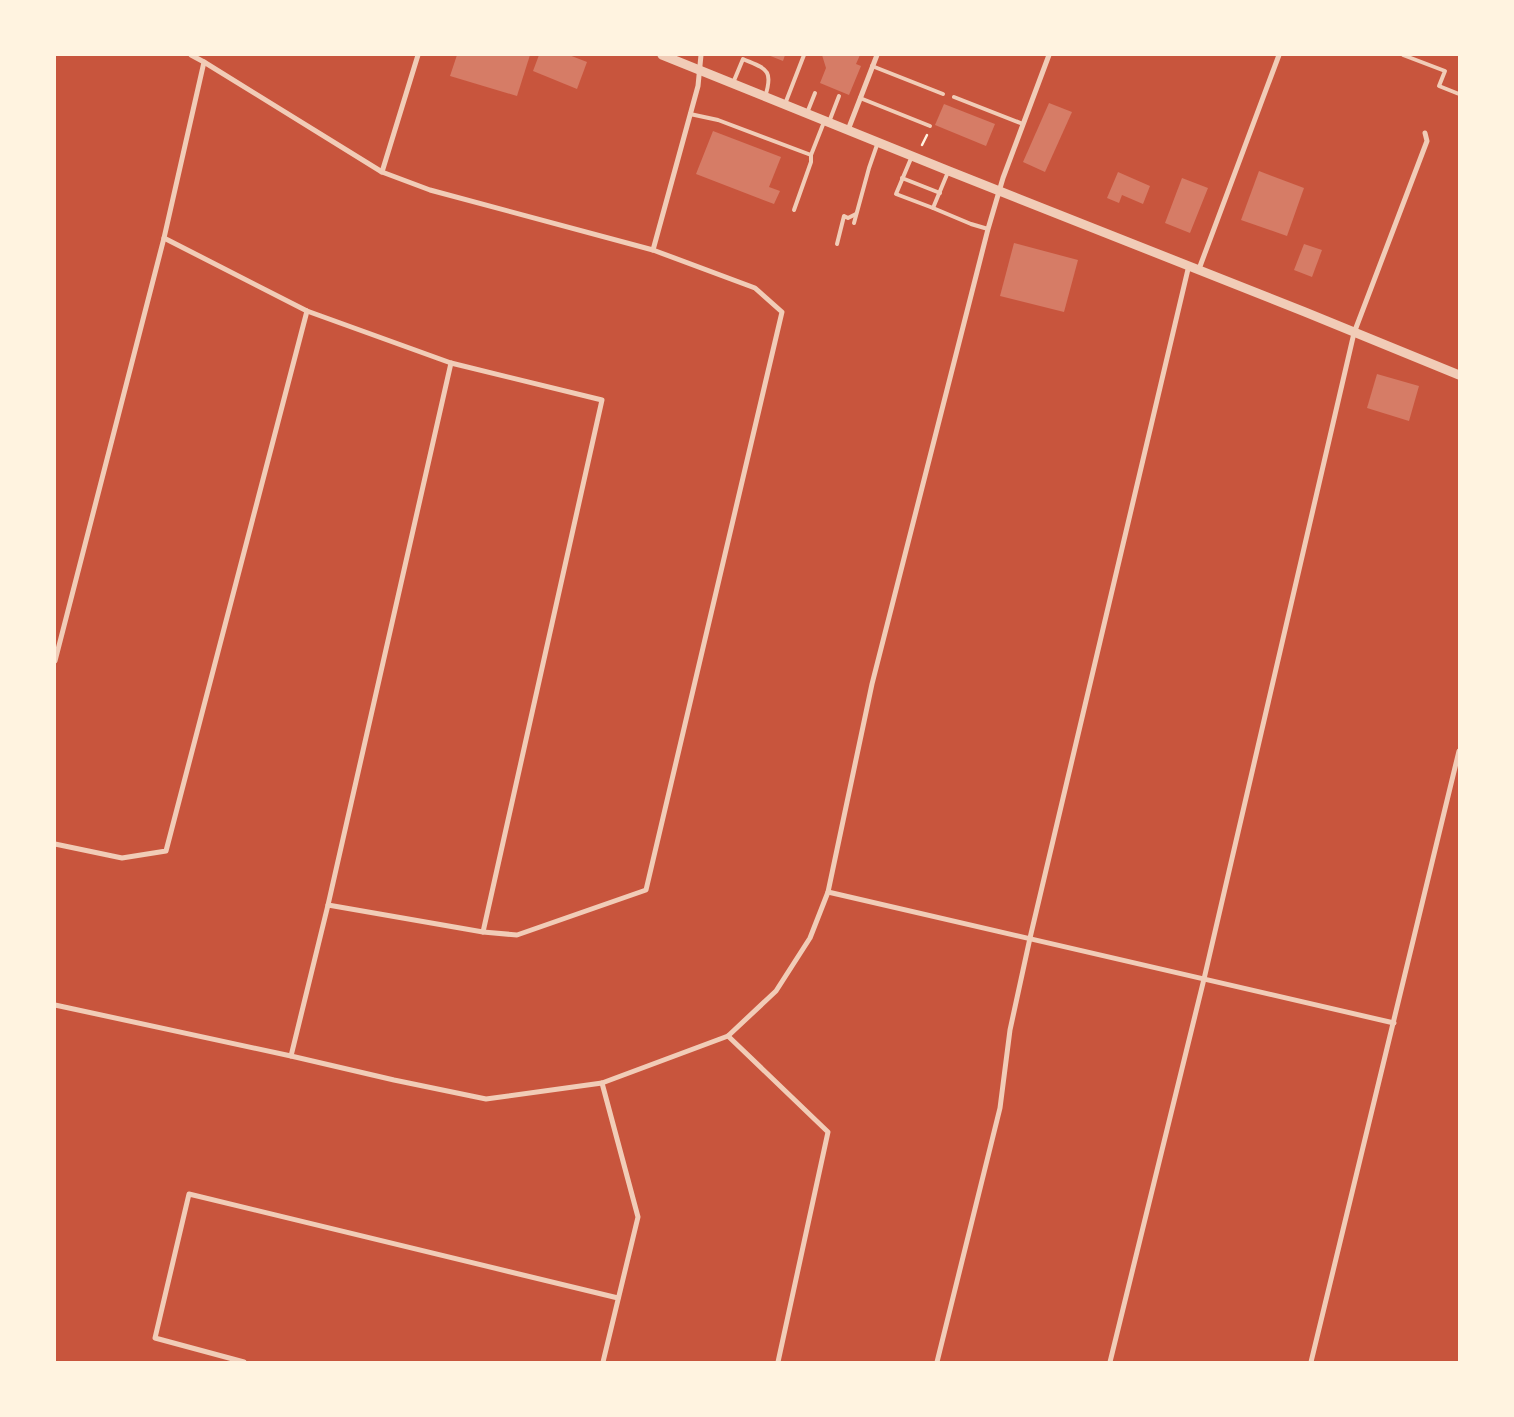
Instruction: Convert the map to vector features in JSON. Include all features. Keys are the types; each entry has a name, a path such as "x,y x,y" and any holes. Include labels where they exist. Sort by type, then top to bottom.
{"street":[{"path":"191,55 382,172 430,190 653,250 756,288 782,312 646,890 518,935 483,932 328,904"},
{"path":"382,172 418,55"},
{"path":"662,55 1459,375"},
{"path":"653,250 698,86 700,55"},
{"path":"848,130 876,55"},
{"path":"55,1005 394,1080 486,1098 602,1083 728,1036 776,991 810,938 828,892 872,684 988,229 999,191 1050,55"},
{"path":"1199,269 1280,55"},
{"path":"55,661 164,238 204,62"},
{"path":"1110,1362 1204,979 1354,333 1427,141 1425,133"},
{"path":"164,238 307,312 452,363 602,400 483,932"},
{"path":"937,1362 1000,1108 1010,1030 1030,938 1189,266"},
{"path":"55,844 122,858 166,851 307,312"},
{"path":"291,1056 328,904 452,363"},
{"path":"1311,1362 1459,751"},
{"path":"828,892 1394,1023"},
{"path":"728,1036 828,1132 778,1362"},
{"path":"602,1083 638,1216 603,1362"},
{"path":"244,1362 155,1338 189,1194 618,1298"}],"lane":[{"path":"785,104 804,55"},
{"path":"1403,55 1445,71 1439,86 1459,94"},
{"path":"733,83 743,60 764,68 769,76 770,84 765,96"},
{"path":"872,66 943,94"},
{"path":"807,113 815,93"},
{"path":"794,210 811,162 811,155 839,96"},
{"path":"954,97 1023,124"},
{"path":"860,98 930,126"},
{"path":"690,114 718,120 811,155"},
{"path":"854,223 878,142"},
{"path":"912,156 896,194 988,229"},
{"path":"933,208 949,171"},
{"path":"902,178 940,193"},
{"path":"837,244 844,216 848,218 856,214"}],"building":[{"path":"457,55 530,55 517,96 450,76"},
{"path":"539,55 569,55 587,62 577,89 533,71"},
{"path":"768,55 785,55 783,61"},
{"path":"822,55 860,55 856,64 861,66 849,95 820,83 826,68"},
{"path":"1049,103 1072,112 1045,172 1023,162"},
{"path":"944,104 995,124 986,146 935,125"},
{"path":"713,131 781,157 769,187 780,191 774,204 696,174"},
{"path":"1259,171 1304,188 1287,236 1241,220"},
{"path":"1118,172 1150,186 1143,204 1122,195 1119,203 1107,198"},
{"path":"1182,178 1208,188 1190,233 1165,223"},
{"path":"1014,243 1078,260 1064,312 1000,296"},
{"path":"1304,244 1322,250 1312,277 1294,270"},
{"path":"1377,374 1419,386 1409,421 1367,408"}]}
